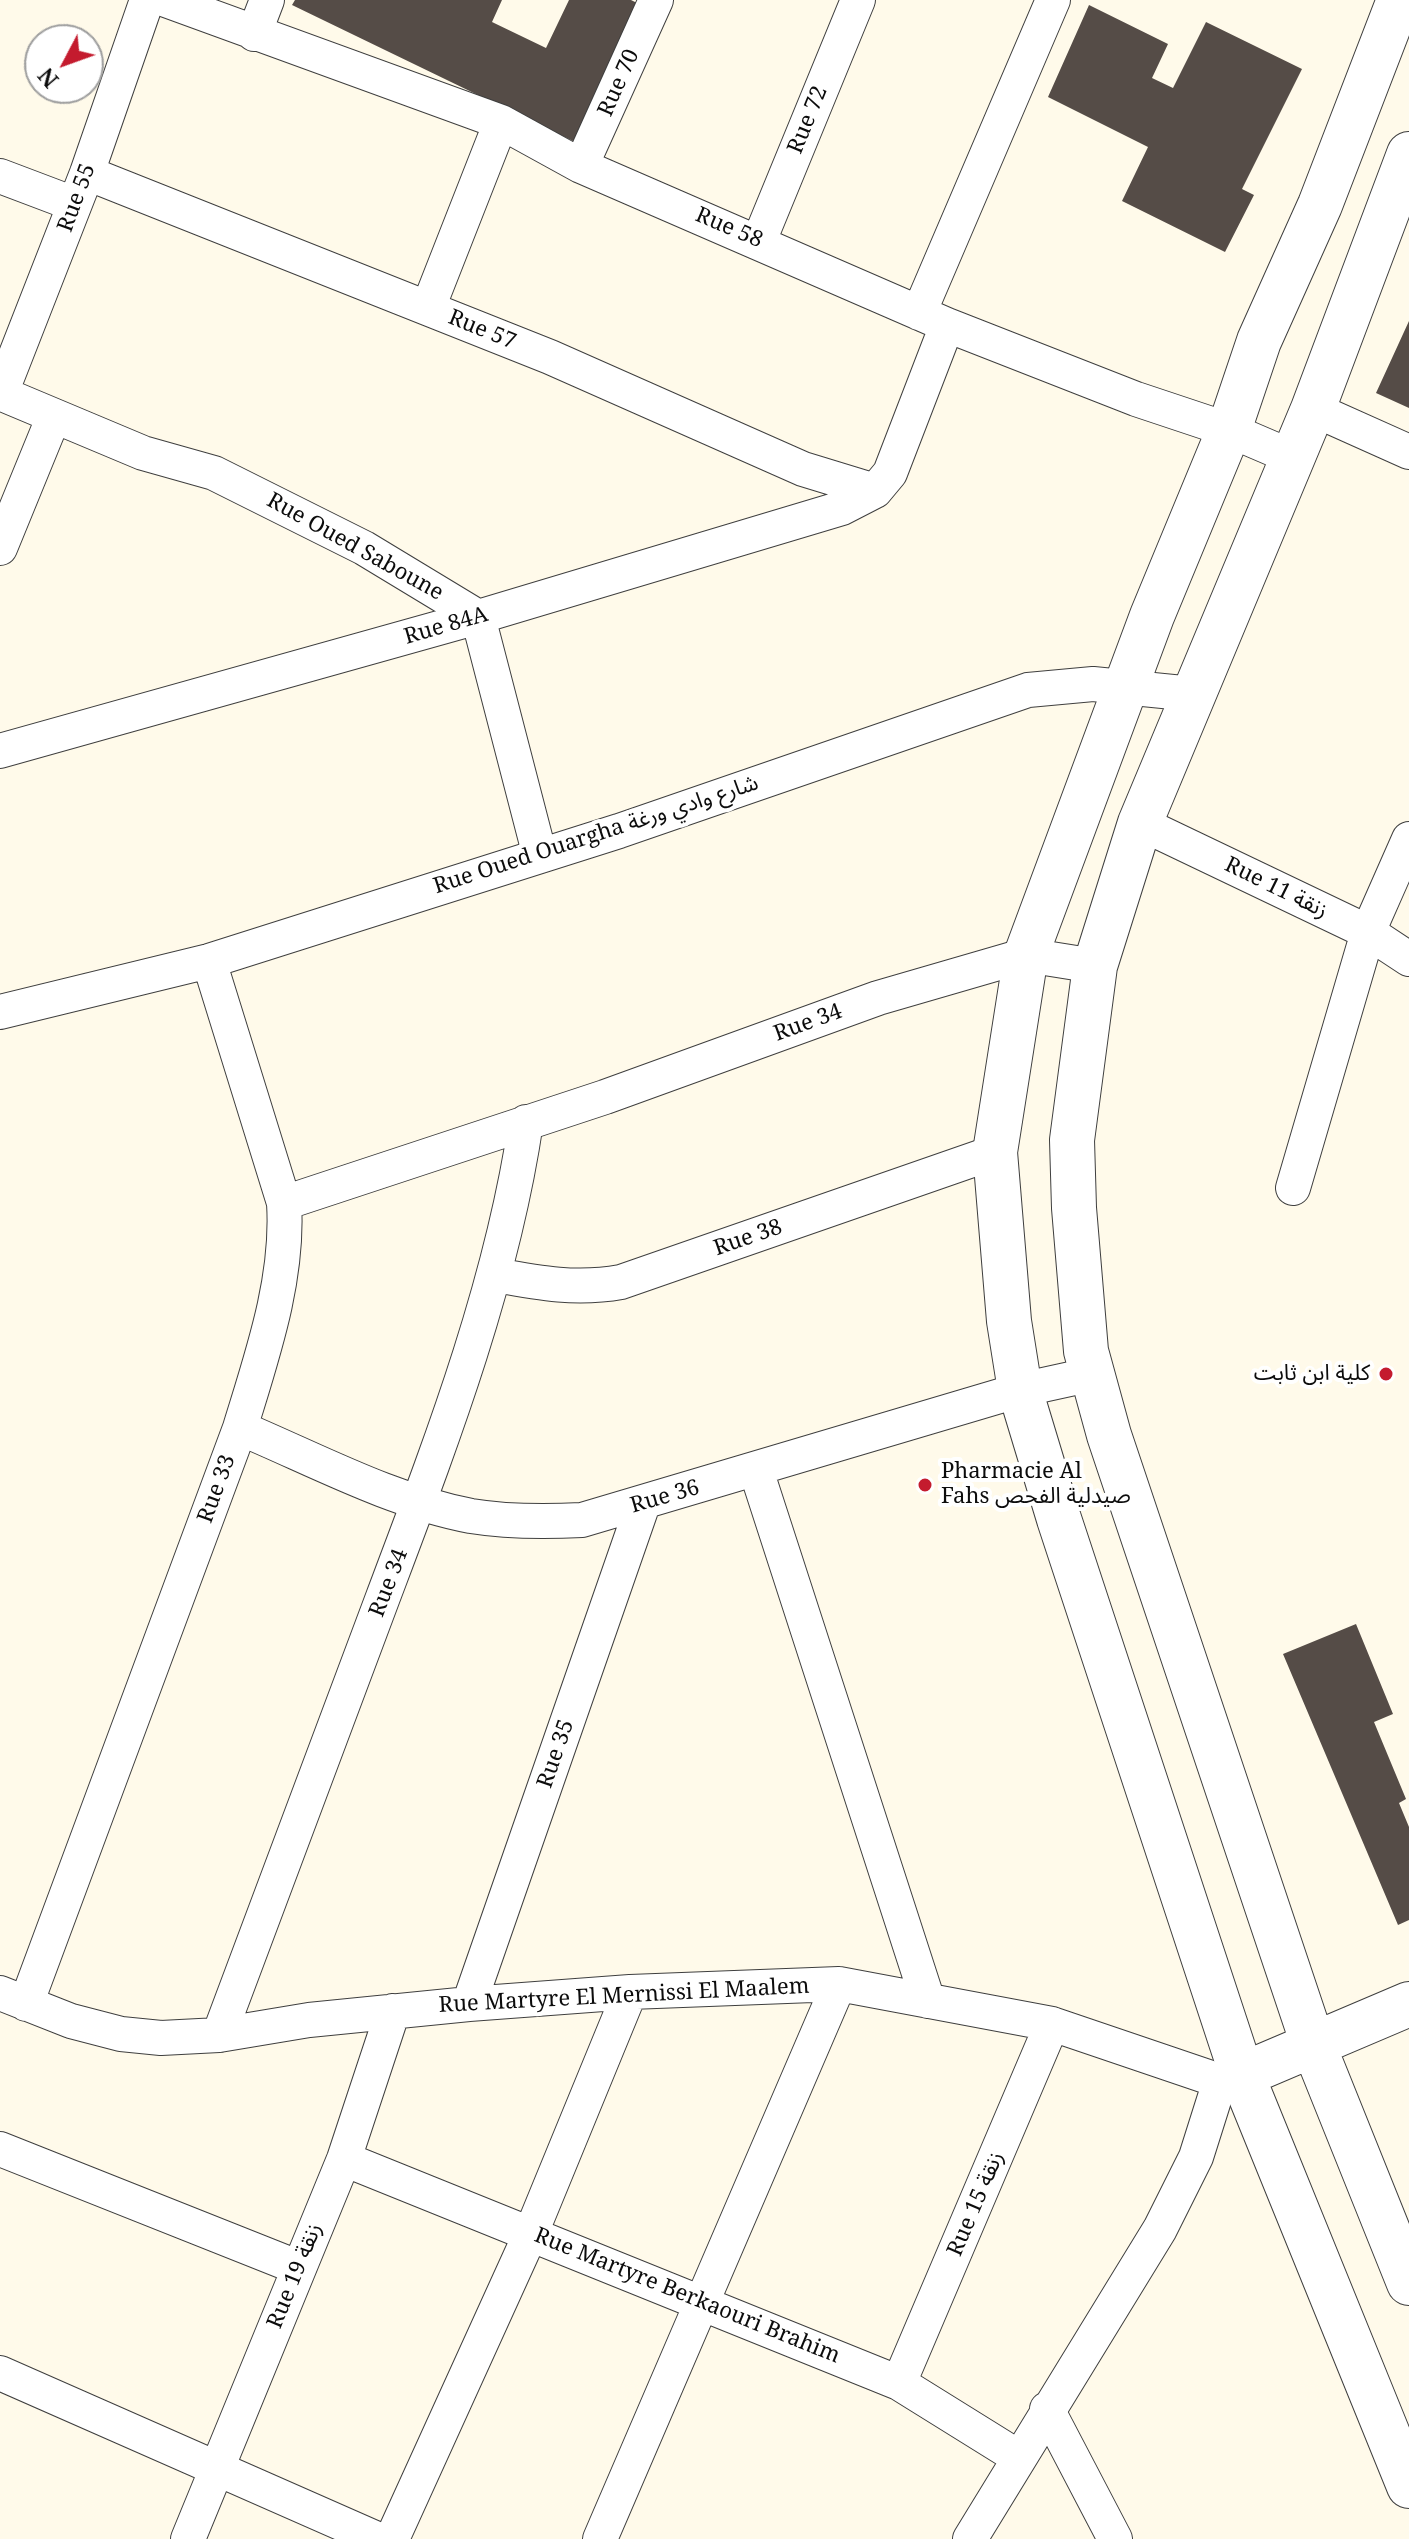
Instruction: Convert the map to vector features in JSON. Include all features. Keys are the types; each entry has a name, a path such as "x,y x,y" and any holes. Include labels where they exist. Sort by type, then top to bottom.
{"street":[{"name":"Rue 55","path":"0,393 87,173 147,0"},
{"name":"Rue 58","path":"166,0 501,122 581,166 933,319 1136,399 1229,430 1292,457"},
{"path":"254,34 267,0"},
{"name":"Rue 70","path":"581,166 656,0"},
{"name":"Rue 72","path":"759,241 858,0"},
{"path":"879,487 933,319 1053,0"},
{"path":"1399,0 1320,205 1259,341 1229,430 1125,686 1026,955 995,1152 1009,1321 1020,1390 1231,2078 1409,2486"},
{"path":"428,308 501,122"},
{"path":"1409,154 1313,409 1140,823 1095,966 1080,1057 1072,1140 1078,1288 1093,1374 1144,1545 1313,2044 1409,2283"},
{"name":"Rue 57","path":"87,173 641,396 803,469 879,487"},
{"path":"0,176 74,204"},
{"name":"Rue Oued Saboune","path":"0,393 143,453 214,473 364,548 478,617"},
{"path":"1313,409 1409,452"},
{"path":"0,548 54,416"},
{"name":"Rue 84A","path":"0,751 478,617 842,508 879,487"},
{"path":"478,617 540,856"},
{"name":"Rue Oued Ouargha شارع وادي ورغة","path":"0,1012 209,961 540,856 1028,690 1060,685 1125,686 1193,694"},
{"name":"Rue 11 زنقة","path":"1140,823 1368,932 1409,959"},
{"path":"1293,1188 1368,932 1409,839"},
{"name":"Rue 34","path":"284,1203 878,998 1026,955 1095,966"},
{"name":"Rue 33","path":"13,1999 240,1428 260,1363 287,1241 284,1203 209,961"},
{"name":"Rue 34","path":"219,2035 419,1503 495,1275 517,1183 526,1122"},
{"name":"Rue 38","path":"495,1275 560,1287 589,1288 621,1282 995,1152"},
{"name":"Rue 36","path":"240,1428 419,1503 471,1516 532,1523 582,1520 1020,1390 1093,1374"},
{"path":"756,1470 928,2001"},
{"name":"Rue 35","path":"469,2004 643,1504"},
{"path":"600,2539 839,1984"},
{"name":"Rue Martyre El Mernissi El Maalem","path":"13,1999 121,2034 161,2038 219,2035 393,2011 469,2004 630,1992 839,1984 1052,2024 1231,2078"},
{"path":"392,2539 531,2233 630,1992"},
{"path":"970,2539 1160,2229 1231,2078 1409,2004"},
{"name":"Rue 19 زنقة","path":"188,2539 218,2471 297,2267 344,2159 393,2011"},
{"name":"Rue 15 زنقة","path":"899,2383 1052,2024"},
{"name":"Rue Martyre Berkaouri Brahim","path":"344,2159 899,2383 1018,2457"},
{"path":"3,2160 297,2267"},
{"path":"0,2373 377,2539"},
{"path":"1047,2409 1115,2539"}],"building":[{"path":"295,0 502,0 492,22 546,48 569,0 631,0 639,4 575,142 292,5"},
{"path":"1089,5 1168,44 1152,78 1173,88 1206,22 1302,69 1242,189 1254,195 1225,252 1122,201 1148,147 1048,97"},
{"path":"1409,321 1409,408 1376,393"},
{"path":"1356,1624 1393,1714 1374,1722 1406,1799 1399,1803 1409,1827 1409,1920 1398,1925 1283,1654"}],"place":[{"name":"كلية ابن ثابت","path":"1386,1374"},
{"name":"Pharmacie Al Fahs صيدلية الفحص","path":"925,1485"}]}
